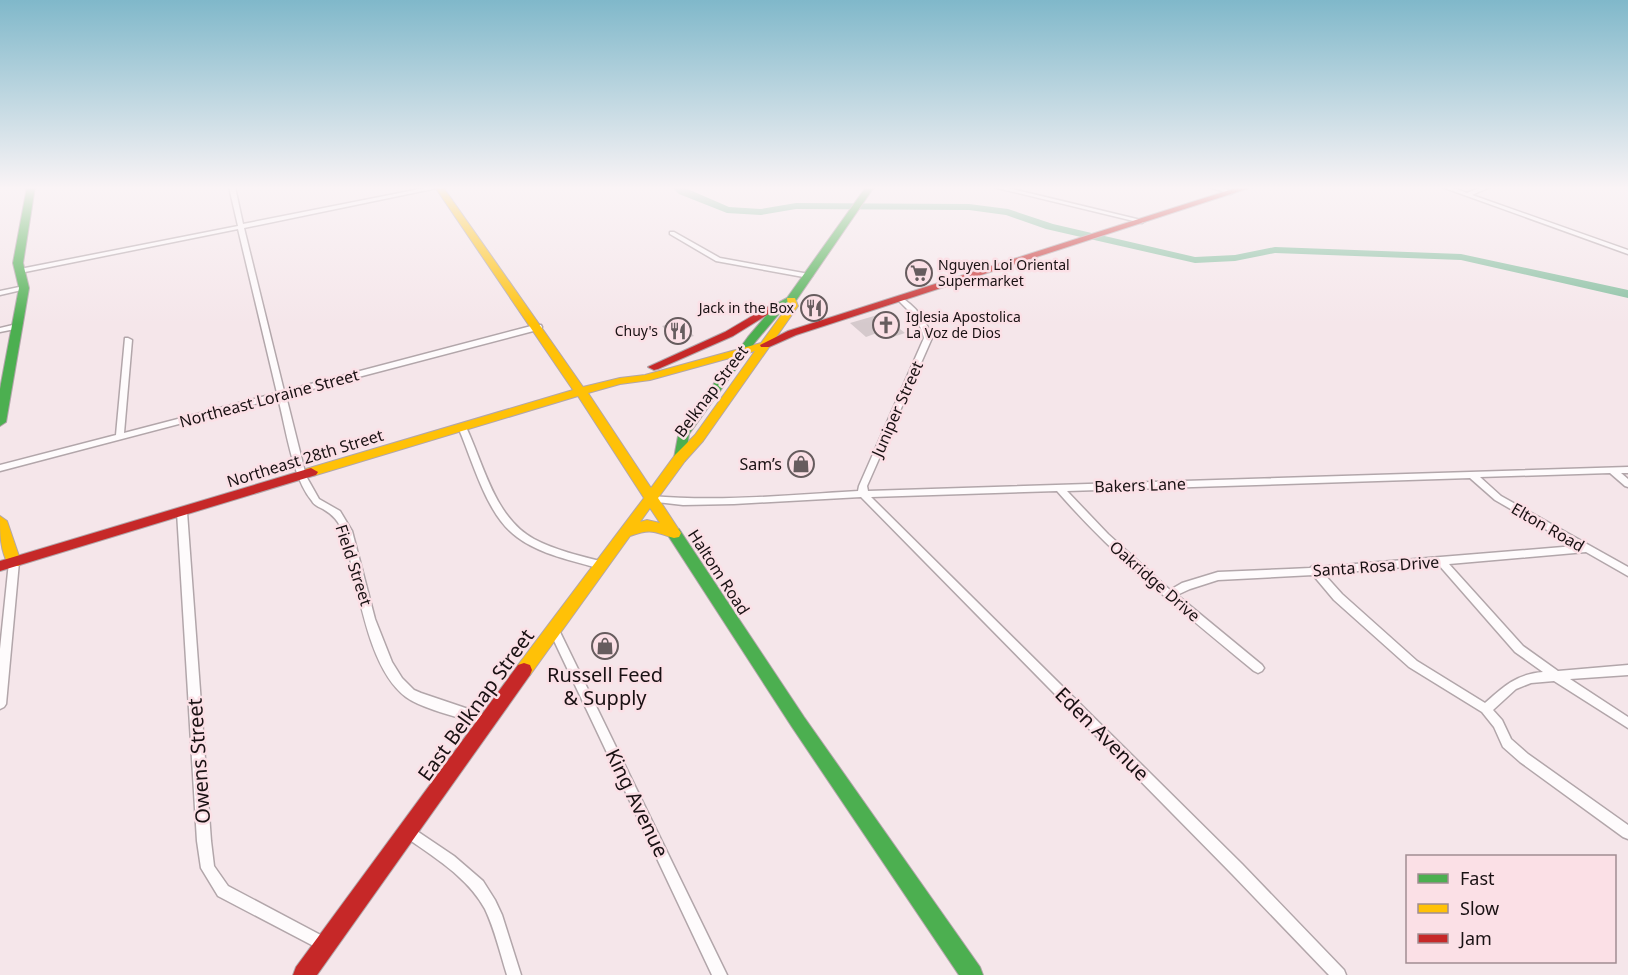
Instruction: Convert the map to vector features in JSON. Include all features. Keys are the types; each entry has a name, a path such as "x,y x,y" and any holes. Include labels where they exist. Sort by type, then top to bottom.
{"main road":[{"path":"0,422 5,370 24,288 19,254 23,232"},
{"name":"Haltom Road","path":"471,232 582,392 798,722 972,975"},
{"name":"Belknap Street","path":"680,458 683,434 752,339 780,306 790,300 840,232"},
{"path":"792,333 1109,232"},
{"path":"641,371 697,350 730,334 805,281"},
{"name":"Belknap Street","path":"680,458 699,438 793,306 790,300"},
{"name":"Northeast 28th Street","path":"0,566 582,392 620,381 633,381 701,360 752,339 774,333 792,333"},
{"name":"Northeast 28th Street","path":"620,381 641,371 744,351 792,333"},
{"path":"701,360 728,359 734,365"},
{"name":"East Belknap Street","path":"304,975 680,458"},
{"path":"0,521 14,562"},
{"path":"624,533 647,525 672,530"}],"street":[{"path":"20,271 214,232"},
{"name":"Field Street","path":"243,232 302,476 316,501 337,513 346,531 380,653 398,683 411,694 488,721"},
{"path":"1573,232 1628,252"},
{"path":"672,233 718,260 805,281"},
{"path":"0,293 24,288"},
{"name":"Juniper Street","path":"863,494 862,486 928,338 925,325 917,314 900,299"},
{"path":"0,330 17,326"},
{"name":"Northeast Loraine Street","path":"0,468 538,327"},
{"path":"120,436 128,340"},
{"path":"462,428 501,512 511,527 526,538 556,552 600,565"},
{"name":"Bakers Lane","path":"651,499 683,502 734,501 1059,487 1628,470"},
{"path":"1613,471 1628,484"},
{"name":"Elton Road","path":"1473,476 1498,498 1628,572"},
{"name":"Oakridge Drive","path":"1059,487 1080,514 1107,539 1258,668"},
{"name":"Eden Avenue","path":"863,494 1339,975"},
{"name":"Owens Street","path":"182,512 204,841 208,868 223,891 325,945"},
{"name":"Santa Rosa Drive","path":"1170,594 1186,586 1218,576 1289,573 1314,569 1586,549"},
{"path":"1442,561 1519,649 1628,723"},
{"path":"0,704 14,562"},
{"path":"1314,569 1338,597 1413,664 1486,709 1498,724 1507,743 1524,758 1628,833"},
{"name":"King Avenue","path":"554,630 720,975"},
{"path":"1486,709 1512,686 1530,678 1628,670"},
{"path":"408,831 462,872 485,896 494,915 514,975"}],"building":[{"name":"Jack in the Box","path":"812,301 824,304 816,316 803,313"},
{"name":"Iglesia Apostolica La Voz de Dios","path":"881,314 905,333 893,337 885,330 866,337 850,323"},
{"name":"Chuy's","path":"679,321 694,336 676,341 662,326"}],"waterway":[{"path":"1074,232 1195,260 1235,258 1275,250 1461,257 1628,294"}],"traffic: fast":[{"path":"0,422 24,288 18,263 23,232"},
{"path":"680,458 683,434 752,339 780,306 791,300 838,232"},
{"path":"674,533 798,722 972,975"}],"traffic: slow":[{"path":"471,232 555,353 674,533"},
{"path":"524,670 680,458 699,438 793,306 791,300"},
{"path":"311,472 582,391 620,381 646,378 765,345"},
{"path":"0,521 14,562"},
{"path":"624,533 647,525 672,530"}],"traffic: jam":[{"path":"765,345 792,333 1106,232"},
{"path":"654,367 729,334 771,308"},
{"path":"0,566 311,472"},
{"path":"304,975 524,670"}],"place":[{"name":"Nguyen Loi Oriental Supermarket","path":"919,273"},
{"name":"Jack in the Box","path":"814,308"},
{"name":"Iglesia Apostolica La Voz de Dios","path":"886,325"},
{"name":"Chuy's","path":"678,331"},
{"name":"Sam’s","path":"801,464"},
{"name":"Russell Feed & Supply","path":"605,646"}]}
